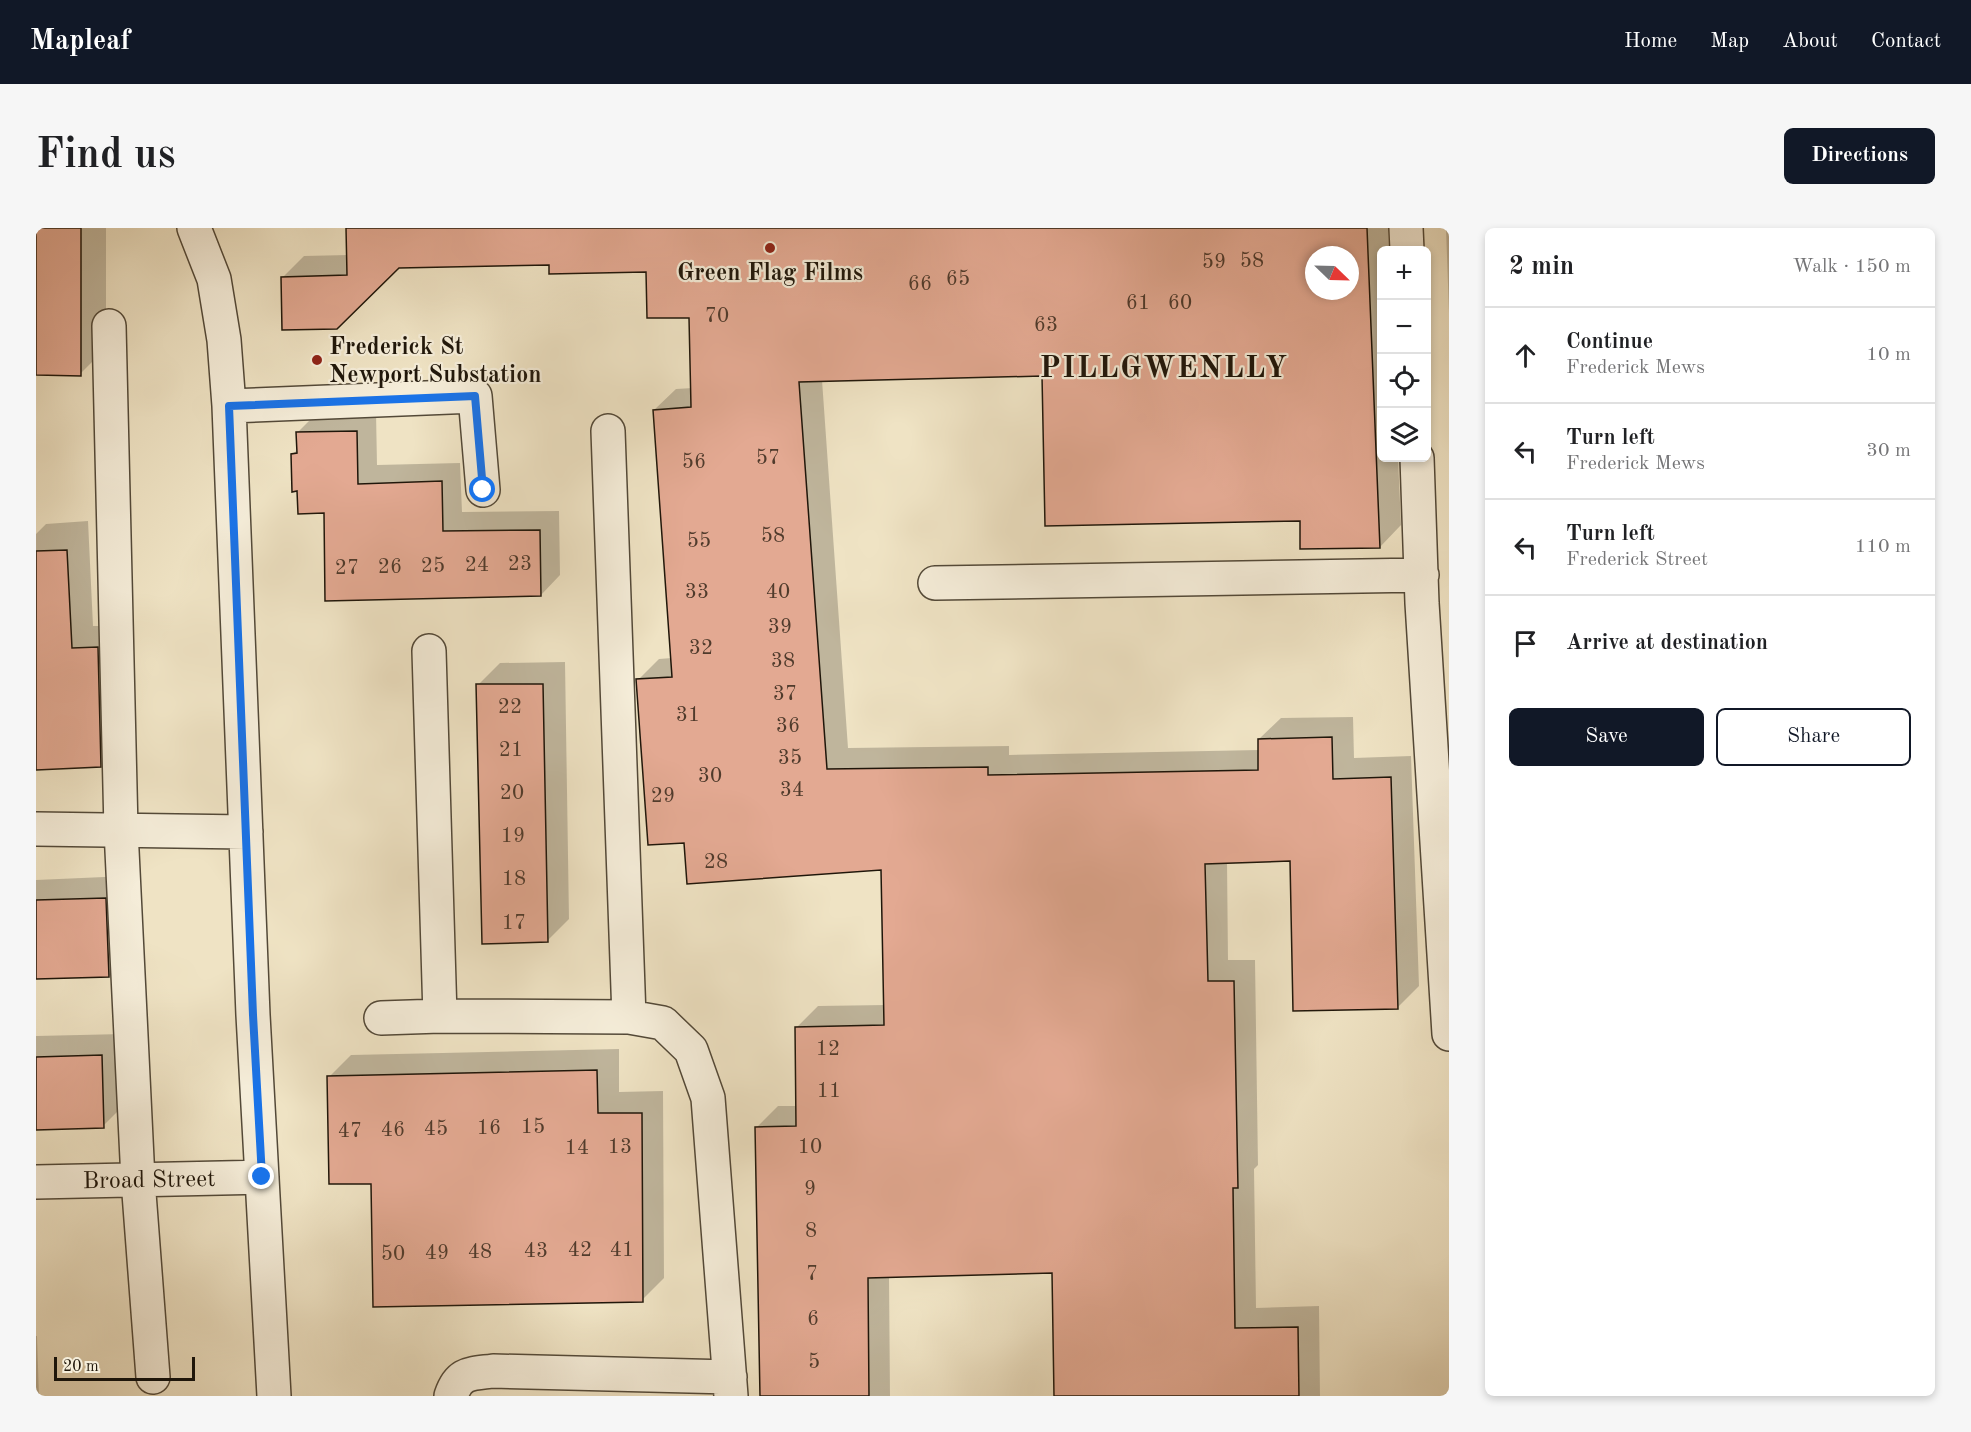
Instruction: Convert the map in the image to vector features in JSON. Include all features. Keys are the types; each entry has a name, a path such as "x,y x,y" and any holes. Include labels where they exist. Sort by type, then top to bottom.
{"street":[{"path":"194,228 214,279 224,340 229,406 253,1015 274,1396"},
{"path":"1407,228 1407,246"},
{"path":"109,327 121,830 138,1180 153,1377"},
{"path":"229,406 475,396 483,490"},
{"path":"608,431 628,1017"},
{"path":"1417,462 1422,575 1444,877 1449,1034"},
{"path":"935,583 1422,575"},
{"path":"429,651 440,1016"},
{"path":"36,829 246,831"},
{"path":"381,1018 628,1017 663,1023 692,1050 708,1098 731,1386 493,1371 469,1374 456,1383 451,1396"},
{"name":"Broad Street","path":"36,1182 262,1177"}],"building":[{"path":"36,228 81,228 81,376 36,375"},
{"path":"346,228 1367,228 1380,548 1300,549 1300,521 1045,526 1042,376 799,382 827,769 988,767 988,775 1258,770 1258,739 1332,737 1333,779 1391,777 1398,1009 1293,1011 1290,861 1205,864 1208,981 1234,981 1238,1188 1233,1188 1235,1328 1298,1327 1299,1396 1054,1396 1052,1273 868,1278 869,1396 760,1396 755,1127 796,1126 795,1027 884,1025 881,870 687,884 684,843 648,845 636,679 672,677 653,410 691,407 689,318 647,318 646,272 549,274 549,265 399,268 337,329 282,330 281,277 347,275"},
{"path":"357,431 358,484 442,481 443,531 540,530 541,596 325,601 324,513 298,514 297,491 292,492 291,454 297,453 296,432"},
{"path":"67,550 72,648 98,647 101,767 36,770 36,551"},
{"path":"476,684 543,684 548,942 482,944"},
{"path":"106,898 109,977 36,979 36,900"},
{"path":"102,1055 104,1128 36,1130 36,1057"},
{"path":"597,1070 598,1113 642,1113 643,1302 373,1307 371,1184 329,1184 327,1076"}],"place":[{"name":"Green Flag Films","path":"770,248"},
{"name":"Frederick St Newport Substation","path":"317,360"}],"district":[{"name":"PILLGWENLLY","path":"1164,367"}],"route":[{"path":"262,1177 253,1015 229,406 475,396 483,490"}]}
